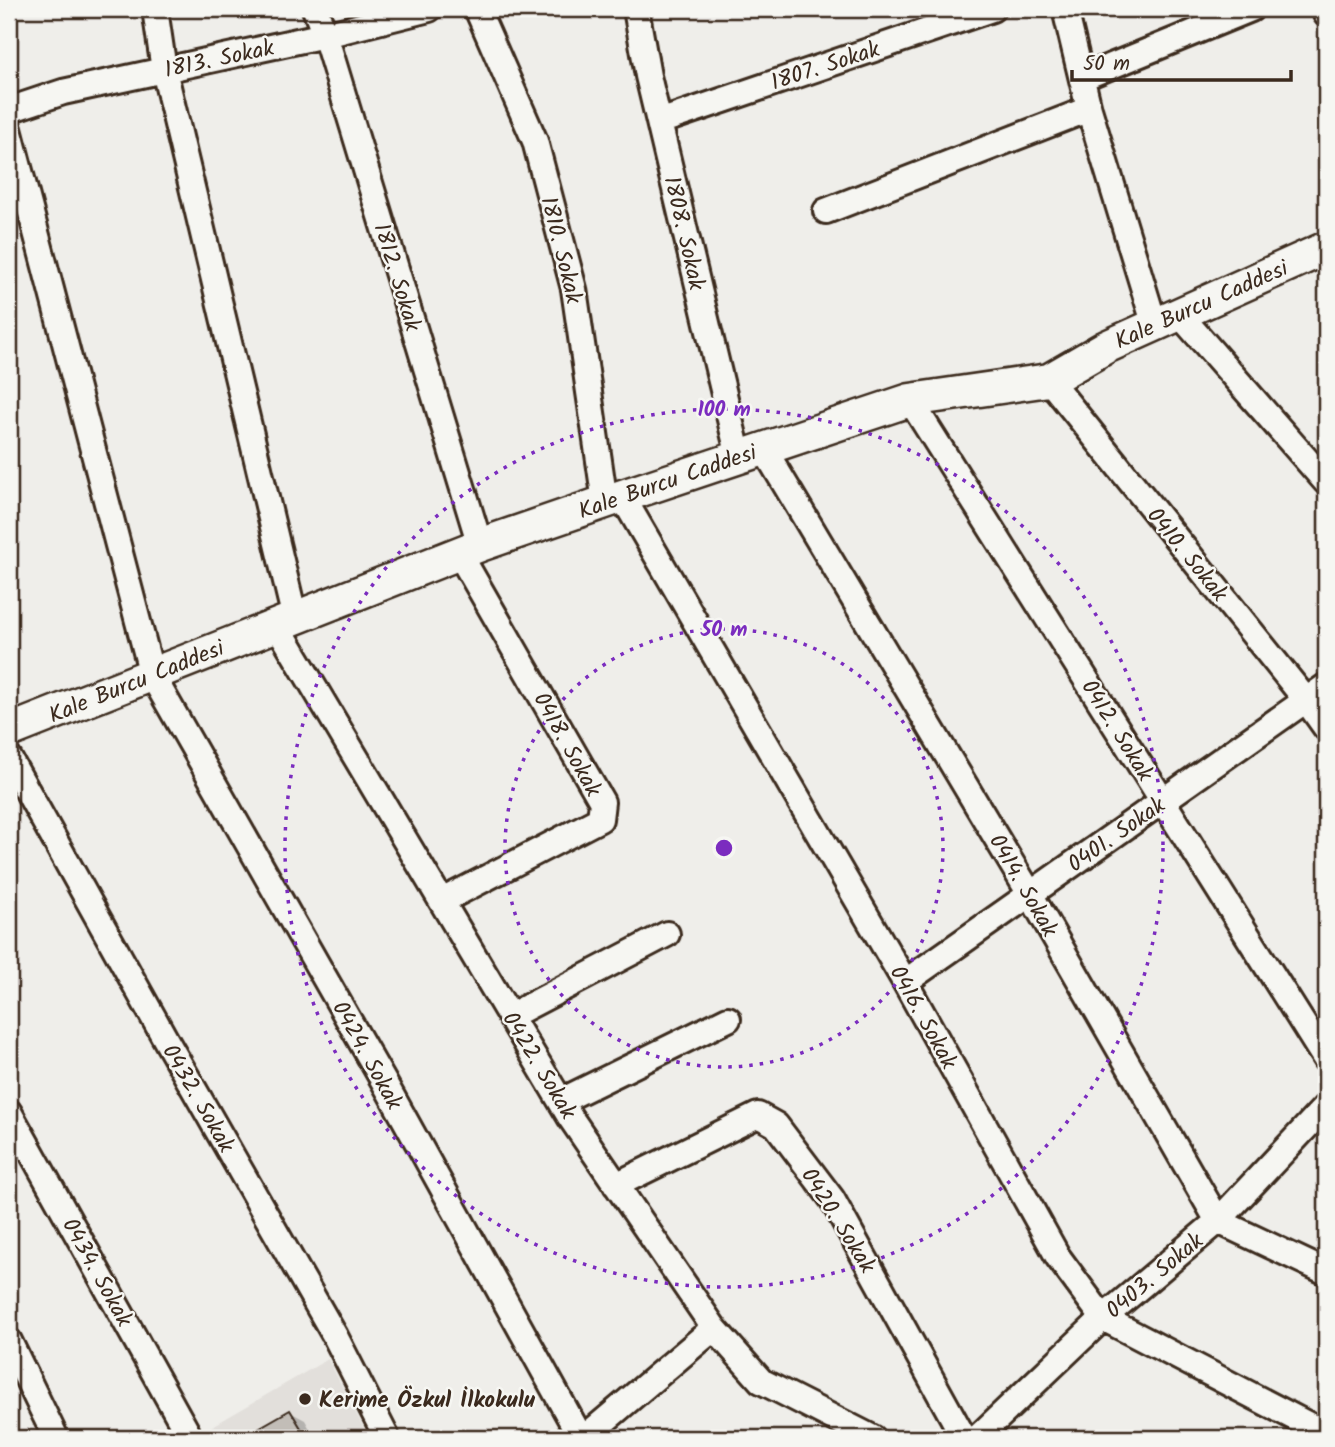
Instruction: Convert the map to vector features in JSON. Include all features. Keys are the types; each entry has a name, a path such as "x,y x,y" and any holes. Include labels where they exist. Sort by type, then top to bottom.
{"street":[{"name":"0422. Sokak","path":"155,9 164,70 286,622 442,901 561,1101 713,1328 761,1381 873,1438"},
{"name":"1812. Sokak","path":"315,9 325,35 469,549"},
{"name":"1813. Sokak","path":"9,110 63,92 325,35 429,9"},
{"name":"1810. Sokak","path":"477,9 535,141 574,289 613,499"},
{"name":"1808. Sokak","path":"636,9 659,122 751,453"},
{"name":"1807. Sokak","path":"659,122 992,9"},
{"path":"1065,9 1089,109 1168,321 1326,481"},
{"path":"1082,78 1251,9"},
{"path":"1325,9 1326,15"},
{"path":"826,211 1089,109"},
{"name":"0424. Sokak","path":"9,129 152,675 583,1438"},
{"name":"Kale Burcu Caddesi","path":"9,731 469,549 613,499 910,400 1049,380 1106,347 1326,248"},
{"name":"0410. Sokak","path":"1049,380 1316,693 1326,728"},
{"name":"0412. Sokak","path":"910,400 1326,1060"},
{"name":"0414. Sokak","path":"751,453 1031,894 1218,1221"},
{"name":"0416. Sokak","path":"613,499 905,982 1058,1257 1102,1318 1326,1434"},
{"name":"0418. Sokak","path":"442,901 600,819 602,802 469,549"},
{"name":"0401. Sokak","path":"905,982 1316,693"},
{"name":"0432. Sokak","path":"9,758 335,1336 387,1438"},
{"path":"510,1016 667,934"},
{"path":"561,1101 728,1019"},
{"name":"0403. Sokak","path":"976,1438 1102,1318 1218,1221 1326,1105"},
{"name":"0434. Sokak","path":"9,1112 187,1432"},
{"name":"0420. Sokak","path":"616,1185 758,1115 776,1125 832,1199 964,1438"},
{"path":"1218,1221 1326,1272"},
{"path":"583,1438 713,1328"},
{"path":"9,1341 56,1438"}],"shaded area":[{"name":"Kerime Özkul İlkokulu","path":"328,1359 369,1438 192,1438"}],"building":[{"path":"290,1410 307,1438 241,1438"}],"place":[{"name":"Kerime Özkul İlkokulu","path":"305,1399"}]}
